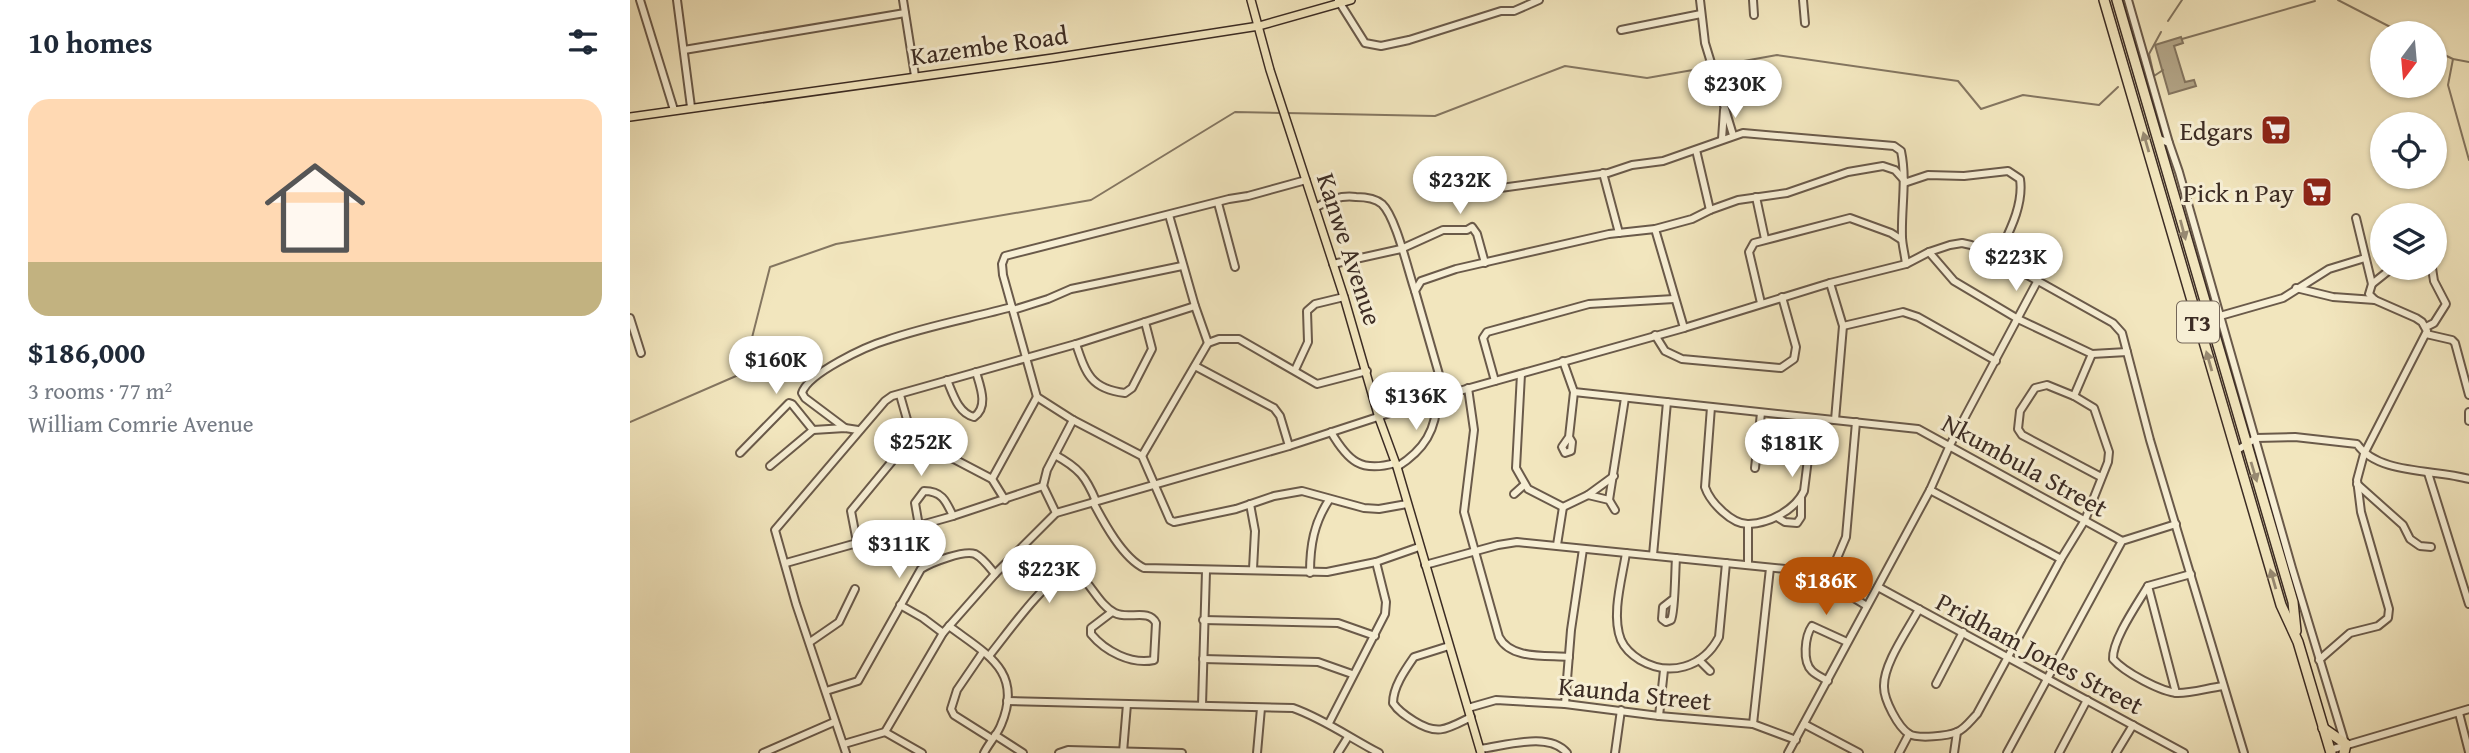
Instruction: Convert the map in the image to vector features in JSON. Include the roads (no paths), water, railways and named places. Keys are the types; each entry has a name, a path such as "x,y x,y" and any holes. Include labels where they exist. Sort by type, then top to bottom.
{"highway":[{"name":"T3","path":"2104,0 2281,605 2298,642 2331,752"},
{"name":"T3","path":"2117,0 2164,141 2246,444 2293,602 2298,642"},
{"path":"2323,728 2345,749"}],"main road":[{"name":"Kanwe Avenue","path":"1251,0 1367,371 1379,418 1396,465 1480,751"},
{"name":"Kazembe Road","path":"630,117 1259,26 1351,0"}],"street":[{"path":"640,0 674,110"},
{"path":"677,0 691,107"},
{"path":"903,0 915,76"},
{"path":"1339,2 1365,43 1381,46 1501,11 1514,11 1539,0"},
{"path":"1700,0 1706,47 1733,135"},
{"path":"1754,0 1754,15"},
{"path":"1803,0 1805,23"},
{"path":"2128,0 2164,141 2195,225 2345,749"},
{"path":"684,50 905,13"},
{"path":"1621,30 1701,14"},
{"path":"1722,139 1724,103"},
{"path":"1443,197 1603,173 1662,161 1733,135 1756,134 1894,146 1901,151 1904,181 1902,240 1906,264"},
{"path":"1696,149 1710,209"},
{"path":"1415,291 1421,281 1485,263 1619,233 1655,229 1692,219 1710,209 1738,200 1787,192 1848,172 1875,166 1890,168 1904,181"},
{"path":"1904,181 1928,175 1964,176 2008,171 2014,173 2020,179 2019,198 2015,217 1997,258"},
{"path":"1603,173 1619,233"},
{"path":"1306,180 1005,256 1002,264 1003,275 1037,397 1073,420 1142,456 1153,485 1170,520 1174,522 1302,491 1329,500 1371,508 1407,504"},
{"path":"1315,208 1330,199 1347,195 1379,202 1385,207 1394,224 1445,395"},
{"path":"1756,197 1765,239"},
{"path":"1218,203 1235,267"},
{"path":"1169,215 1182,266 1208,343"},
{"path":"1761,303 1749,252 1754,243 1850,218 1891,233 1902,240"},
{"path":"2357,218 2372,284 2369,294 2375,300"},
{"path":"1333,264 1401,250 1440,231 1467,230 1472,227 1477,234 1485,263"},
{"path":"1655,229 1684,328"},
{"path":"844,744 885,732 943,633 995,574 1056,513 1289,446 1437,397 1684,328 1830,283 1906,264 1929,251 1962,243 2038,280 2113,323 2122,333 2244,753"},
{"path":"1929,251 1954,281 2018,318 2092,354 2127,352"},
{"path":"2220,316 2283,298 2329,269 2365,258"},
{"path":"845,428 805,398 802,393 804,386 821,373 885,340 1048,299 1071,289 1182,266"},
{"path":"1788,753 1930,490 1950,445 2038,280"},
{"path":"2372,284 2377,280"},
{"path":"2319,660 2336,647 2344,636 2358,629 2378,626 2388,618 2389,609 2361,512 2357,484 2364,454 2389,402 2426,330 2446,304 2434,280"},
{"path":"1830,283 1843,326 1835,420"},
{"path":"2296,288 2333,297 2375,300 2416,318 2426,330 2455,343 2469,395"},
{"path":"1295,370 1308,342 1307,312 1315,304 1344,297"},
{"path":"1655,335 1665,351 1682,359 1781,368 1794,359 1796,347 1782,297"},
{"path":"1495,381 1483,338 1487,332 1605,301 1674,299"},
{"path":"846,753 796,604 775,530 858,430 892,396 1076,344 1195,306"},
{"path":"1843,326 1903,312 1918,317 1996,361"},
{"path":"630,318 641,353"},
{"path":"1076,344 1090,379 1114,392 1125,393 1132,388 1152,349 1145,322"},
{"path":"1142,456 1208,343 1219,339 1239,339 1317,384 1367,371"},
{"path":"2074,396 2092,354"},
{"path":"1563,361 1574,391 1569,437"},
{"path":"1195,366 1274,408 1280,416 1289,446"},
{"path":"947,380 958,406 974,417 978,415 982,402 976,372"},
{"path":"1521,374 1516,468 1524,485 1537,496 1563,507 1588,495 1614,476"},
{"path":"1919,609 1886,671 1885,697 1894,717 1909,734 1925,737 1957,732 1977,714 2085,520 2102,477 2109,457 2096,413 2090,404 2047,386 2035,388 2020,411 2018,429 2022,435 2102,477"},
{"path":"1468,388 1474,415 1474,430 1464,512 1504,646 1518,653 1569,657"},
{"name":"Nkumbula Street","path":"1574,391 1813,419 1911,427 1950,445 2122,541"},
{"path":"900,395 912,437 992,478 1005,500"},
{"path":"992,478 1037,397"},
{"path":"1331,432 1347,457 1357,463 1375,467 1396,465 1414,456 1430,435 1435,421 1437,397"},
{"path":"1615,510 1609,500 1625,398"},
{"path":"1653,555 1667,402"},
{"path":"740,453 787,404 792,404 813,430"},
{"path":"1711,407 1704,478 1707,495 1729,516 1748,524 1777,517 1801,498"},
{"path":"2469,412 2469,421"},
{"path":"1755,468 1761,413"},
{"path":"1777,517 1785,522 1797,523 1801,517 1801,498 1813,419"},
{"path":"1056,513 1043,486 1073,420"},
{"path":"1829,577 1846,537 1856,422"},
{"path":"770,466 813,430 858,430"},
{"path":"857,542 851,511 912,437"},
{"path":"2236,451 2256,438 2295,438 2357,444 2364,454 2392,465 2469,478"},
{"path":"1055,455 1087,478 1104,523 1137,565 1153,569 1253,569 1310,573 1345,570 1419,547"},
{"path":"2428,473 2469,604"},
{"path":"2357,484 2403,525 2410,539 2420,546 2431,547"},
{"path":"1514,494 1524,485"},
{"path":"786,562 953,516 1043,486"},
{"path":"1930,490 2061,559"},
{"path":"919,526 915,503 924,491 940,494 953,516"},
{"path":"1588,495 1609,500"},
{"path":"1310,573 1312,536 1318,517 1329,500"},
{"path":"1250,504 1255,531 1253,569"},
{"path":"1557,545 1563,507"},
{"path":"1748,524 1748,565"},
{"path":"2007,753 2122,541 2176,524"},
{"path":"1425,565 1507,542 1557,545 1748,565 1829,577 1839,589 1867,606"},
{"path":"1565,704 1583,548"},
{"path":"826,691 858,681 921,569 944,559 972,553 979,556 995,574"},
{"path":"1626,553 1617,616 1621,640 1627,651 1645,663 1664,670 1688,666 1714,647 1719,637 1726,563"},
{"path":"1672,600 1676,558"},
{"path":"1329,723 1352,674 1375,636 1386,609 1376,562"},
{"path":"1023,753 954,715 951,709 957,690 1024,613 1068,569 1074,568 1112,612 1129,616 1150,615 1154,618 1154,660 1117,655 1094,638 1091,628 1112,612"},
{"path":"1753,724 1770,568"},
{"path":"1202,705 1206,571"},
{"path":"2191,574 2148,586 2127,624 2113,659 2118,665 2148,682 2176,693 2223,686"},
{"path":"2148,586 2176,693"},
{"name":"Pridham Jones Street","path":"1878,587 2184,753"},
{"path":"810,642 839,622 855,589"},
{"path":"900,605 943,633"},
{"path":"1203,620 1338,623 1375,636"},
{"path":"949,626 986,654 1003,672 1007,701 1001,724 984,753"},
{"path":"1828,681 1810,670 1807,663 1805,655 1809,631 1812,626 1847,642"},
{"path":"1936,684 1964,632"},
{"path":"1449,646 1414,657 1401,679 1392,703 1407,716 1432,730 1450,728 1471,717"},
{"path":"1620,658 1627,651"},
{"path":"1203,659 1318,662 1352,674"},
{"path":"1699,660 1710,671"},
{"path":"1659,716 1664,670"},
{"name":"Kaunda Street","path":"1468,708 1496,700 1565,704 1753,724 1796,740"},
{"path":"2059,753 2087,700"},
{"path":"1007,701 1293,708 1329,723 1348,737 1379,753"},
{"path":"1123,752 1126,704"},
{"path":"1257,753 1261,708"},
{"path":"2331,752 2469,709"},
{"path":"1615,753 1620,710"},
{"path":"2459,713 2469,752"},
{"path":"763,753 834,722"},
{"path":"1804,724 1859,753"},
{"path":"2116,753 2133,725"},
{"path":"885,732 922,753"},
{"path":"1954,753 1957,732"},
{"path":"1899,753 1909,734"},
{"path":"1338,753 1348,737"},
{"path":"1480,751 1534,741 1558,744 1567,753"},
{"path":"2165,753 2169,745"},
{"path":"1059,753 1068,750 1182,753"}],"waterway":[{"path":"2168,21 2182,0"},
{"path":"2338,0 2379,21"},
{"path":"2182,39 2315,1"},
{"path":"2161,32 2149,54 2154,76 2163,70"},
{"path":"1716,66 1777,55 1958,81 1981,109 2023,95 2099,105 2118,87"},
{"path":"2447,56 2469,62"},
{"path":"2453,59 2448,85 2469,160"},
{"path":"1286,113 1435,116 1565,66 1647,78 1710,67"},
{"path":"630,422 743,373 770,267 836,244 1091,200 1235,112 1280,113"}],"place":[{"name":"Edgars","path":"2276,130"},
{"name":"Pick n Pay","path":"2317,192"}]}
